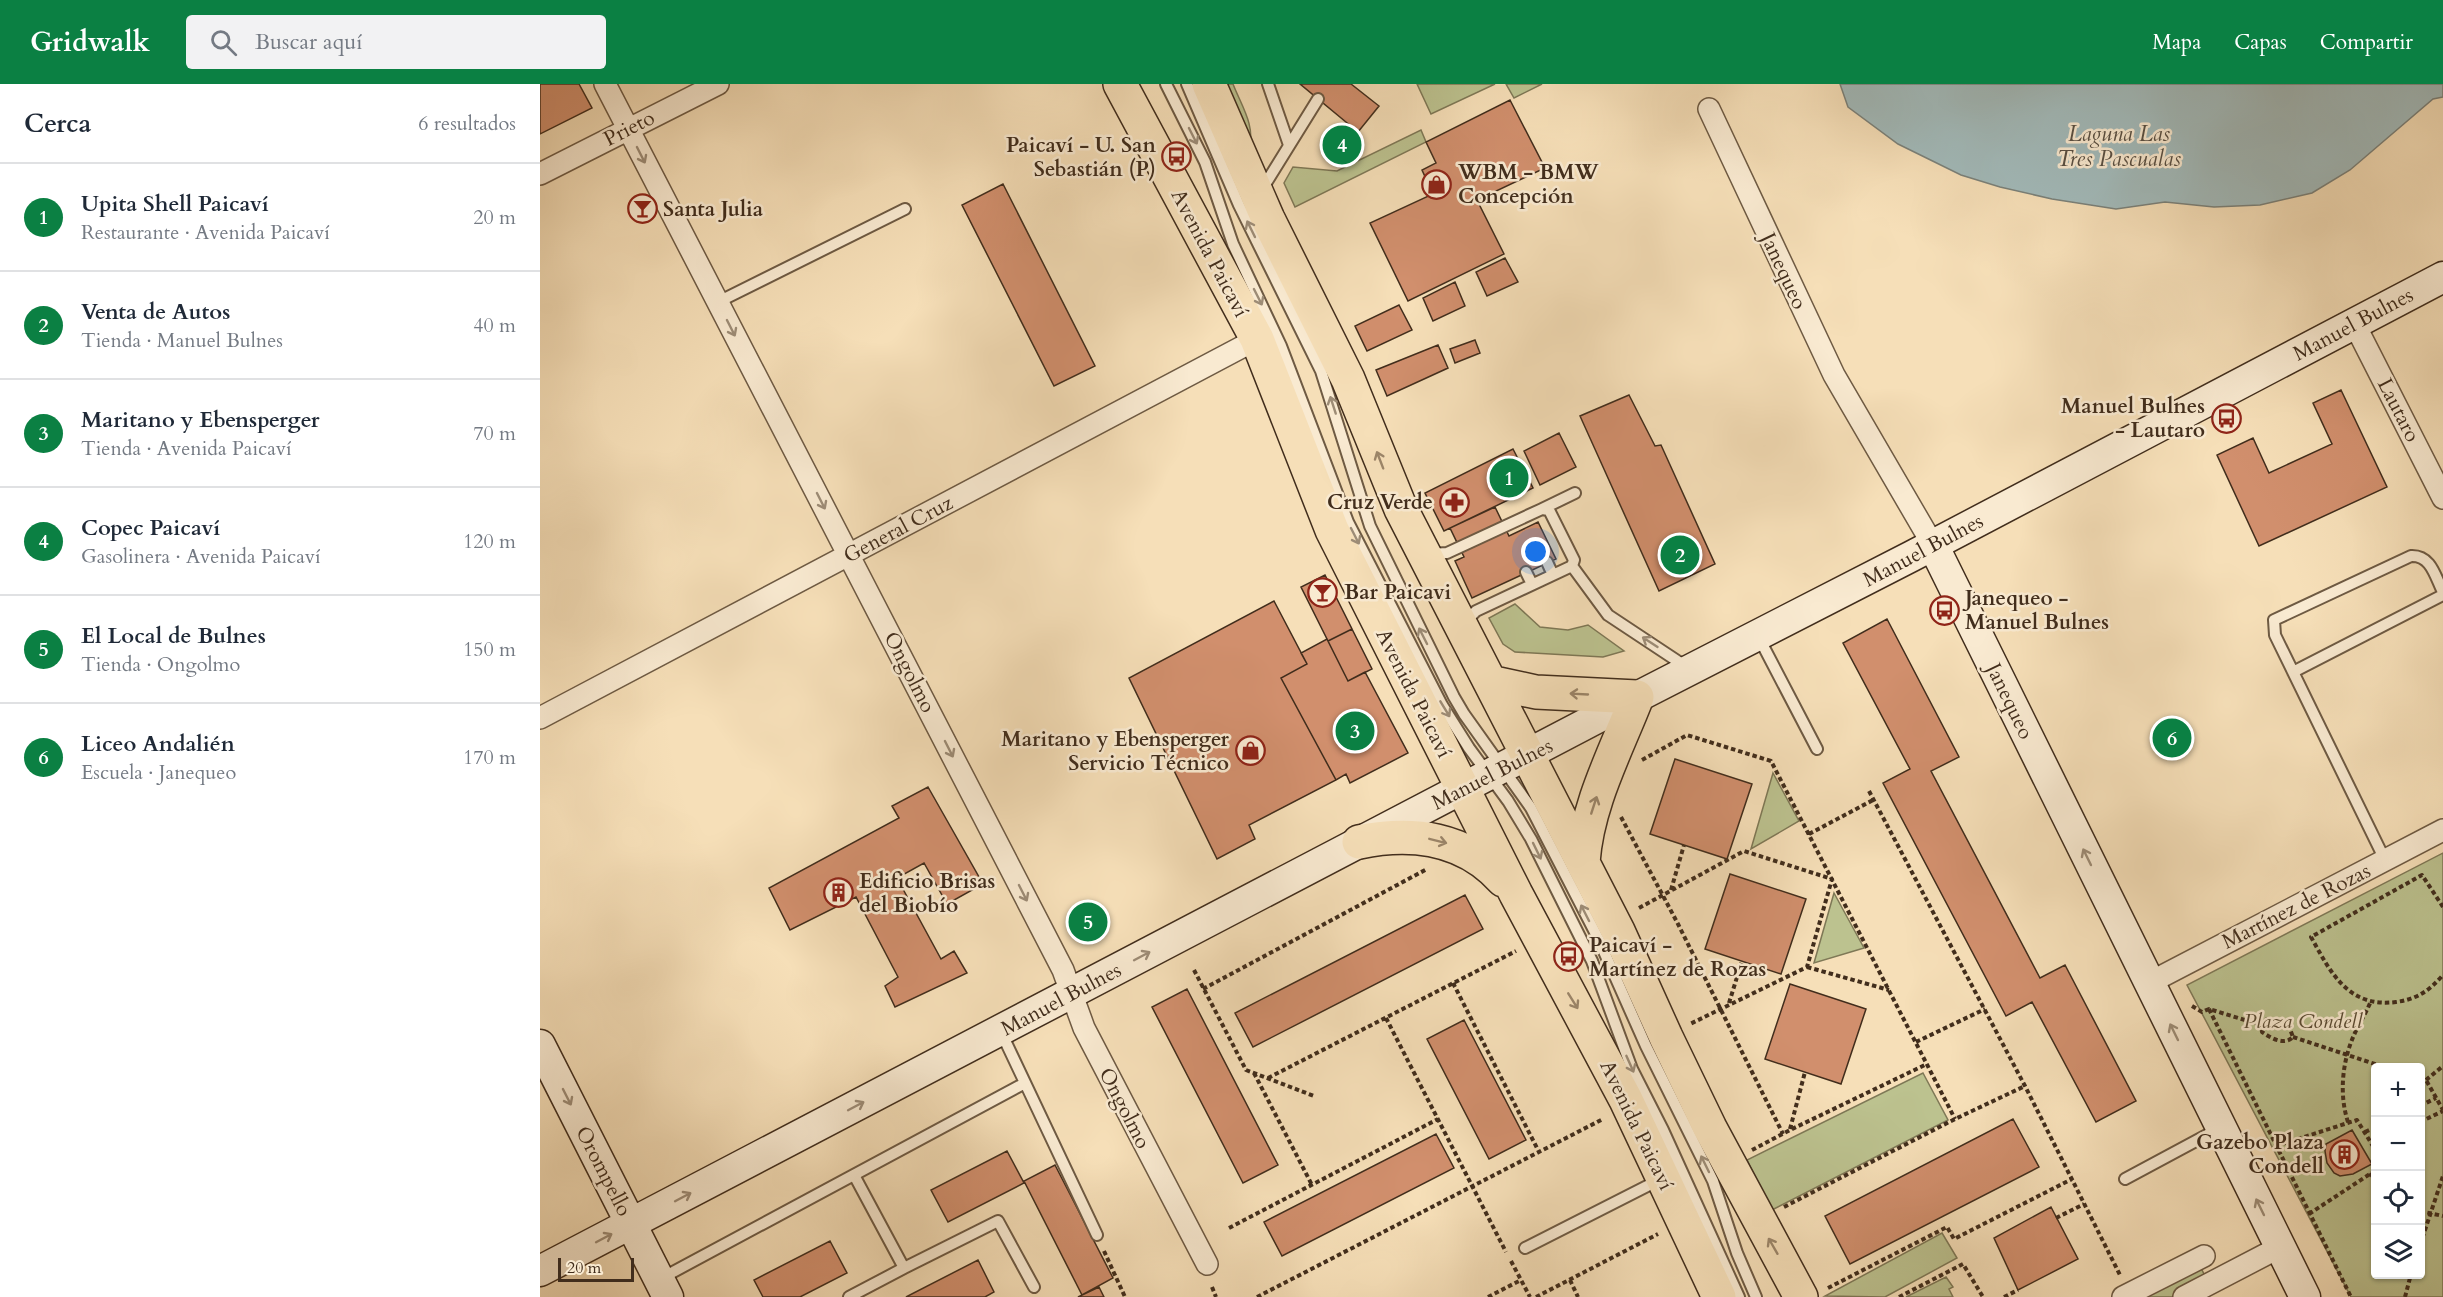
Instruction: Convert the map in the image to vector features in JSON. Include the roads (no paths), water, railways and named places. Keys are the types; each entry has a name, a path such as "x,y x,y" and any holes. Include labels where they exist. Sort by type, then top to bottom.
{"main road":[{"name":"Avenida Paicaví","path":"1120,84 1257,339 1332,530 1495,772 1583,862 1629,953 1710,1128 1810,1295"},
{"name":"Avenida Paicaví","path":"1209,84 1258,196 1339,357 1391,486 1435,554 1468,618 1490,682 1495,772 1516,894 1608,1066 1721,1297"},
{"name":"Manuel Bulnes","path":"540,1271 2443,277"},
{"name":"Janequeo","path":"1933,545 2305,1297"},
{"path":"1490,682 1536,692 1637,697 1591,813 1583,862"},
{"path":"1359,842 1383,837 1418,836 1451,844 1479,859 1516,894"},
{"name":"Orompello","path":"540,1045 664,1288"}],"street":[{"name":"Ongolmo","path":"604,84 1058,960 1084,1028 1207,1264"},
{"name":"Prieto","path":"540,174 718,84"},
{"name":"Janequeo","path":"1709,109 1834,375 1933,545"},
{"name":"Lautaro","path":"2354,323 2443,498"},
{"name":"General Cruz","path":"540,718 1257,339"},
{"name":"Martínez de Rozas","path":"2149,983 2443,830"},
{"path":"2184,1297 2280,1247"},
{"path":"2126,1295 2204,1256"}],"lane":[{"path":"1166,84 1205,162 1233,244 1281,346 1348,522 1429,681 1469,748 1495,772 1535,816 1610,962 1646,1046 1713,1181 1737,1253 1756,1297"},
{"path":"1187,84 1239,205 1321,371 1373,533 1459,706 1508,801 1531,839 1592,961 1623,1050 1739,1297"},
{"path":"1268,84 1289,145"},
{"path":"1258,196 1318,99"},
{"path":"718,302 905,209"},
{"path":"1435,554 1527,521 1542,509 1575,494"},
{"path":"1468,618 1511,594 1572,566 1574,560 1549,510 1542,509"},
{"path":"2293,672 2443,594 2427,559 2420,555 2411,556 2274,620 2275,635 2293,672 2385,860"},
{"path":"1547,562 1553,575"},
{"path":"1572,566 1608,615 1691,670"},
{"path":"1526,572 1532,584"},
{"path":"1505,582 1511,594"},
{"path":"1482,593 1489,605"},
{"path":"1757,636 1817,749"},
{"path":"1000,1031 1097,1235"},
{"path":"664,1288 854,1175 1025,1083"},
{"path":"2125,1179 2221,1127"},
{"path":"854,1175 904,1268"},
{"path":"1525,1248 1664,1178"},
{"path":"1693,1196 1721,1297"},
{"path":"849,1297 998,1221 1034,1287"}],"water":[{"name":"Laguna Las Tres Pascualas","path":"1840,84 2443,84 2443,97 2433,99 2350,170 2312,193 2260,205 2214,207 2165,202 2116,209 2052,199 1961,175 1898,144 1848,107"}],"place":[{"name":"Copec Paicaví","path":"1342,145"},
{"name":"Paicaví - U. San Sebastián (P)","path":"1177,157"},
{"name":"WBM - BMW Concepción","path":"1437,184"},
{"name":"Santa Julia","path":"642,209"},
{"name":"Manuel Bulnes - Lautaro","path":"2226,418"},
{"name":"Upita Shell Paicaví","path":"1509,478"},
{"name":"Cruz Verde","path":"1454,502"},
{"name":"Venta de Autos","path":"1680,555"},
{"name":"Bar Paicavi","path":"1323,592"},
{"name":"Janequeo - Manuel Bulnes","path":"1944,610"},
{"name":"Maritano y Ebensperger","path":"1355,731"},
{"name":"Liceo Andalién","path":"2172,738"},
{"name":"Maritano y Ebensperger Servicio Técnico","path":"1250,751"},
{"name":"Edificio Brisas del Biobío","path":"838,893"},
{"name":"El Local de Bulnes","path":"1088,922"},
{"name":"Paicaví - Martínez de Rozas","path":"1568,957"},
{"name":"Gazebo Plaza Condell","path":"2345,1154"}],"park label":[{"name":"Plaza Condell","path":"2303,1021"}]}
